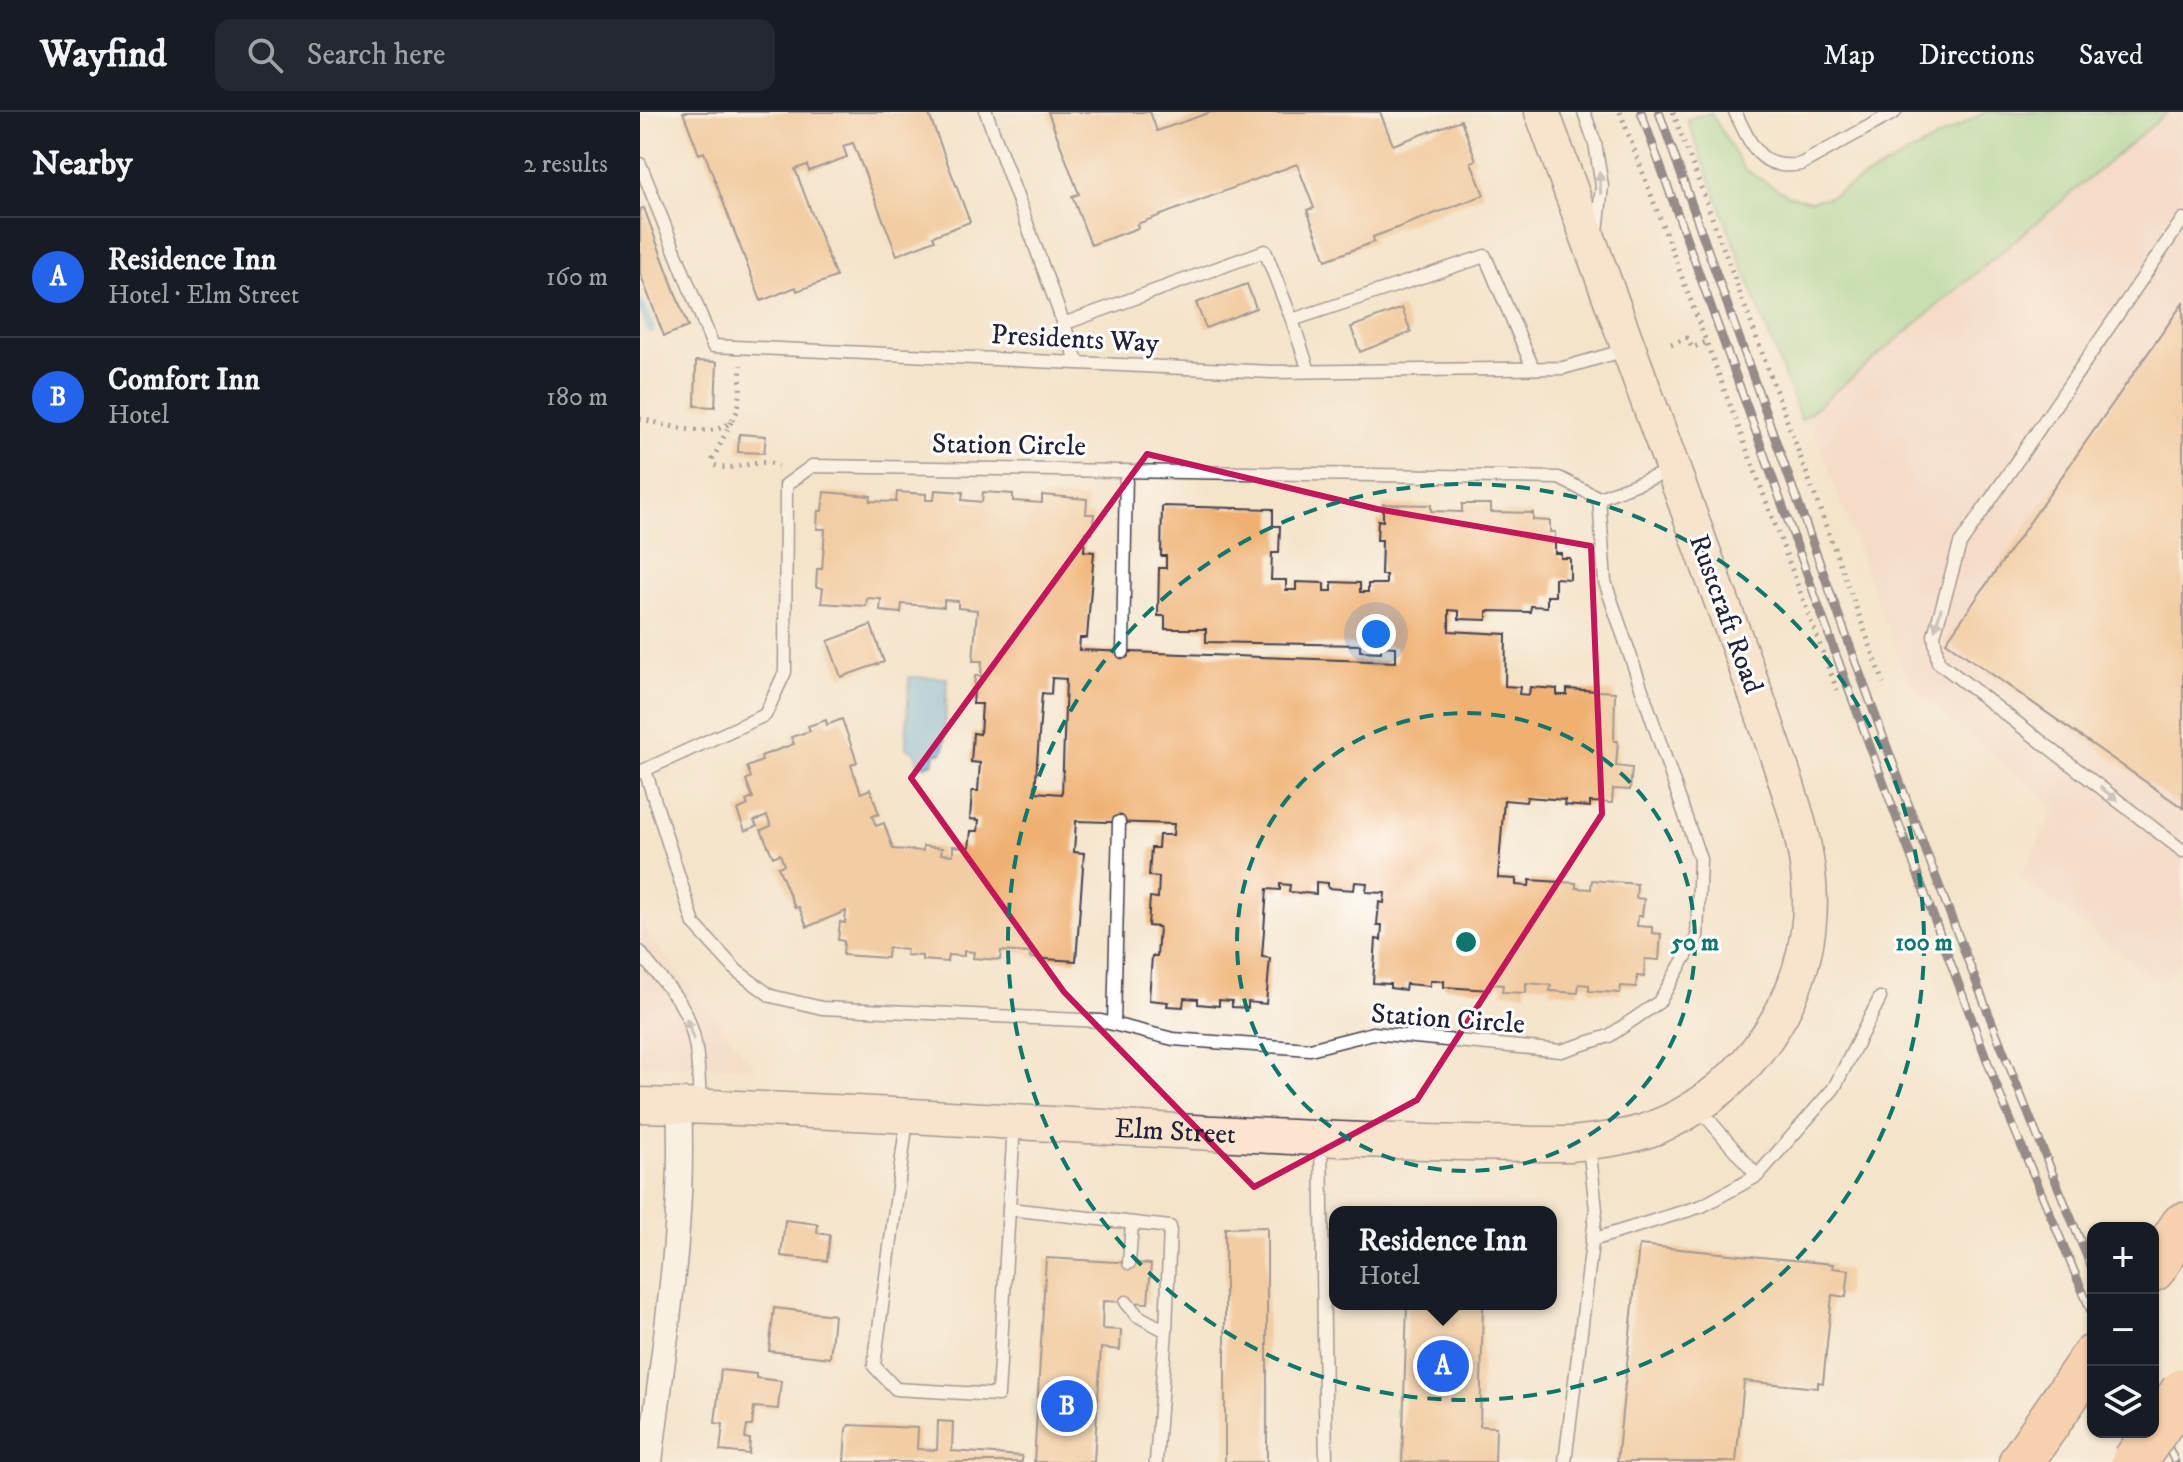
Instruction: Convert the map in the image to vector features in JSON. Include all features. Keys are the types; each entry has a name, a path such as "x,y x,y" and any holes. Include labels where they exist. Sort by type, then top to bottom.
{"highway":[{"path":"2159,1260 2182,1226"},
{"path":"2028,1451 2087,1366"},
{"path":"2134,1462 2183,1391"}],"main road":[{"name":"Rustcraft Road","path":"1542,112 1781,767 1796,814 1810,890 1809,930 1789,1001 1774,1029 1755,1053 1700,1102"},
{"name":"Elm Street","path":"640,1105 1321,1138 1519,1144 1612,1139 1652,1129 1681,1116 1700,1102"}],"street":[{"path":"650,1462 690,1106"}],"lane":[{"path":"986,112 1078,363"},
{"path":"1584,112 1595,143 1602,186 1594,255"},
{"path":"1735,112 1759,155 1773,165 1786,167 1801,164 1895,112"},
{"name":"Presidents Way","path":"640,164 713,346 1309,371 1563,368 1629,349"},
{"path":"2183,219 1960,544 1934,635 1938,662 2183,851"},
{"path":"1063,324 1265,251 1309,371"},
{"path":"1292,320 1485,256 1533,368"},
{"name":"Station Circle","path":"812,466 1126,471 1559,478 1599,498 1605,582 1700,859 1697,937 1659,1002 1609,1036 1561,1051 1373,1033 1310,1049 1173,1039 1101,1021 822,1008 771,996 737,971 694,924 642,771 765,715 785,672 786,485 812,466"},
{"path":"1599,498 1673,470"},
{"path":"1123,652 1126,471"},
{"path":"1114,1024 1119,822"},
{"path":"640,952 681,1004 692,1028 698,1056 690,1106"},
{"path":"1592,1240 1702,1206 1757,1176 1834,1088 1880,998"},
{"path":"1700,1102 1757,1176"},
{"path":"907,1117 874,1366 896,1389 998,1395 1014,1123"},
{"path":"1321,1138 1326,1462"},
{"path":"1565,1462 1596,1210 1588,1142"},
{"path":"1009,1209 1170,1227 1156,1462"},
{"path":"1129,1263 1132,1223"},
{"path":"1126,1302 1138,1316 1166,1331"}],"path":[{"path":"1620,112 1837,690"},
{"path":"1673,112 1884,683"},
{"path":"1671,344 1687,338 1692,348 1706,342"},
{"path":"741,348 739,405 713,459 714,465 724,469 771,462 798,476"},
{"path":"640,419 698,431 719,429 734,418"}],"highlighted area":[{"path":"1147,454 1377,509 1591,546 1602,814 1417,1100 1254,1187 1064,992 911,778"}],"shaded area":[{"path":"2168,112 2183,112 2183,956 2162,985 2020,877 2056,806 1926,700 1903,670 1808,413"},
{"path":"640,910 648,935 754,1067 640,1065"}],"green space":[{"path":"1985,112 2168,112 1801,420 1687,119 1711,113 1744,169 1788,195 1810,201 1829,197"}],"water":[{"path":"909,677 947,678 944,749 942,753 935,753 933,763 925,766 917,761 916,752 906,748"}],"building":[{"path":"683,112 928,112 970,222 933,236 935,240 897,255 853,143 843,146 847,157 809,171 807,165 795,169 836,277 797,291 796,287 761,301 704,152 699,154"},
{"path":"1048,112 1150,112 1157,131 1211,112 1380,112 1393,145 1461,120 1476,160 1471,162 1484,195 1373,237 1374,242 1326,260 1307,210 1314,208 1297,164 1137,224 1138,228 1091,245 1072,196 1079,194"},
{"path":"644,208 688,327 664,336 640,273 640,209"},
{"path":"1247,284 1256,308 1206,328 1196,303"},
{"path":"2183,303 2183,808 1946,642"},
{"path":"1402,308 1411,332 1360,352 1351,327"},
{"path":"696,361 717,362 715,407 695,406"},
{"path":"739,434 766,436 764,453 738,452"},
{"path":"935,490 963,492 962,500 982,502 983,492 1013,494 1013,501 1042,503 1042,495 1087,499 1086,514 1094,514 1092,533 1085,532 1084,551 1094,552 1087,638 1080,638 1079,650 1396,662 1396,647 1381,646 1381,652 1360,651 1360,645 1206,642 1206,629 1165,629 1165,616 1158,616 1159,568 1166,568 1166,556 1161,556 1162,506 1273,509 1273,526 1280,526 1279,553 1272,553 1271,580 1286,580 1286,590 1296,590 1296,582 1324,583 1324,591 1332,591 1332,582 1360,583 1360,592 1368,592 1368,584 1386,584 1386,575 1381,575 1382,540 1377,540 1378,520 1383,521 1383,504 1431,505 1431,511 1462,512 1462,504 1491,504 1491,512 1533,513 1533,520 1550,521 1550,532 1555,532 1555,553 1561,553 1561,558 1570,558 1570,579 1555,578 1555,596 1547,596 1547,607 1531,606 1530,612 1487,611 1487,620 1459,619 1459,611 1449,610 1449,631 1506,634 1505,686 1520,687 1519,694 1529,695 1530,687 1557,689 1557,695 1567,695 1567,689 1615,692 1616,766 1632,768 1630,790 1613,789 1612,803 1590,802 1590,807 1564,805 1565,800 1527,797 1526,802 1504,800 1498,878 1516,879 1516,885 1529,886 1530,880 1576,883 1576,888 1591,889 1592,880 1637,884 1636,898 1644,899 1637,926 1652,927 1652,933 1661,934 1659,960 1645,959 1644,977 1637,976 1636,987 1621,986 1620,993 1589,991 1589,985 1579,984 1578,993 1550,991 1551,985 1526,983 1526,993 1502,992 1503,985 1490,984 1490,990 1444,987 1444,981 1430,981 1430,986 1406,984 1405,990 1390,988 1390,984 1373,983 1376,939 1381,940 1382,925 1377,925 1379,902 1384,903 1385,893 1366,892 1367,883 1355,882 1354,890 1328,888 1328,883 1316,882 1316,894 1289,892 1290,885 1280,884 1280,890 1267,889 1262,957 1270,958 1266,1004 1248,1002 1248,1008 1232,1007 1232,1001 1219,1000 1219,1006 1198,1004 1198,999 1184,998 1183,1007 1167,1006 1168,1002 1149,1000 1152,956 1157,956 1159,927 1148,926 1150,897 1158,898 1159,877 1149,876 1151,848 1158,848 1159,835 1173,835 1174,824 1076,821 1074,852 1084,853 1076,961 1030,958 1031,953 1001,951 1000,960 973,958 974,952 964,951 964,956 948,955 947,962 922,960 922,956 906,955 907,950 888,948 887,958 843,955 844,941 838,940 840,922 845,923 846,911 807,927 799,907 795,908 778,867 784,865 780,854 773,857 761,830 771,826 767,816 754,821 757,826 745,831 737,810 748,805 746,801 753,798 746,780 751,777 747,767 762,761 761,756 794,744 791,737 810,731 808,726 826,720 827,725 842,719 857,762 851,765 861,793 870,789 879,814 872,816 876,826 884,823 893,849 923,851 923,846 942,848 941,854 953,855 953,846 969,848 971,831 978,831 979,820 970,819 972,791 978,791 980,763 971,762 973,733 980,734 982,704 973,704 975,676 981,676 982,661 973,661 977,610 958,608 958,601 944,600 944,607 902,604 901,613 880,611 881,599 867,598 866,606 821,603 823,588 816,587 817,569 822,569 825,529 817,529 824,492 871,496 870,501 896,502 897,492 926,494 926,500 934,500","holes":["1052,678 1066,679 1062,794 1035,792 1042,693 1051,694"]},
{"path":"871,625 884,662 841,677 828,641"},
{"path":"785,1220 818,1224 817,1233 830,1235 827,1261 781,1256"},
{"path":"1267,1227 1267,1462 1225,1462 1225,1228"},
{"path":"1639,1245 1833,1264 1832,1268 1849,1270 1846,1297 1832,1295 1823,1383 1818,1382 1818,1388 1744,1381 1736,1462 1617,1462"},
{"path":"1046,1258 1151,1264 1148,1303 1103,1301 1102,1329 1121,1330 1120,1350 1101,1348 1094,1462 1034,1462"},
{"path":"774,1308 834,1315 830,1358 769,1351"},
{"path":"1407,1310 1483,1310 1480,1426 1496,1427 1495,1462 1402,1462"},
{"path":"721,1370 781,1381 778,1409 754,1407 752,1426 747,1426 745,1438 750,1439 749,1454 720,1451 723,1424 715,1423"},
{"path":"938,1421 953,1422 952,1451 1022,1456 1022,1462 844,1462 846,1429 849,1425 918,1428 917,1449 937,1450"}],"waterway":[{"path":"640,304 651,329"}],"railway":[{"path":"1641,112 1847,685 2000,1095 2087,1302"},
{"path":"1659,112 1922,840 2087,1256"},
{"path":"2159,1426 2175,1462"},
{"path":"2146,1438 2156,1462"}],"place":[{"name":"Residence Inn","path":"1443,1366"},
{"name":"Comfort Inn","path":"1067,1406"}]}
